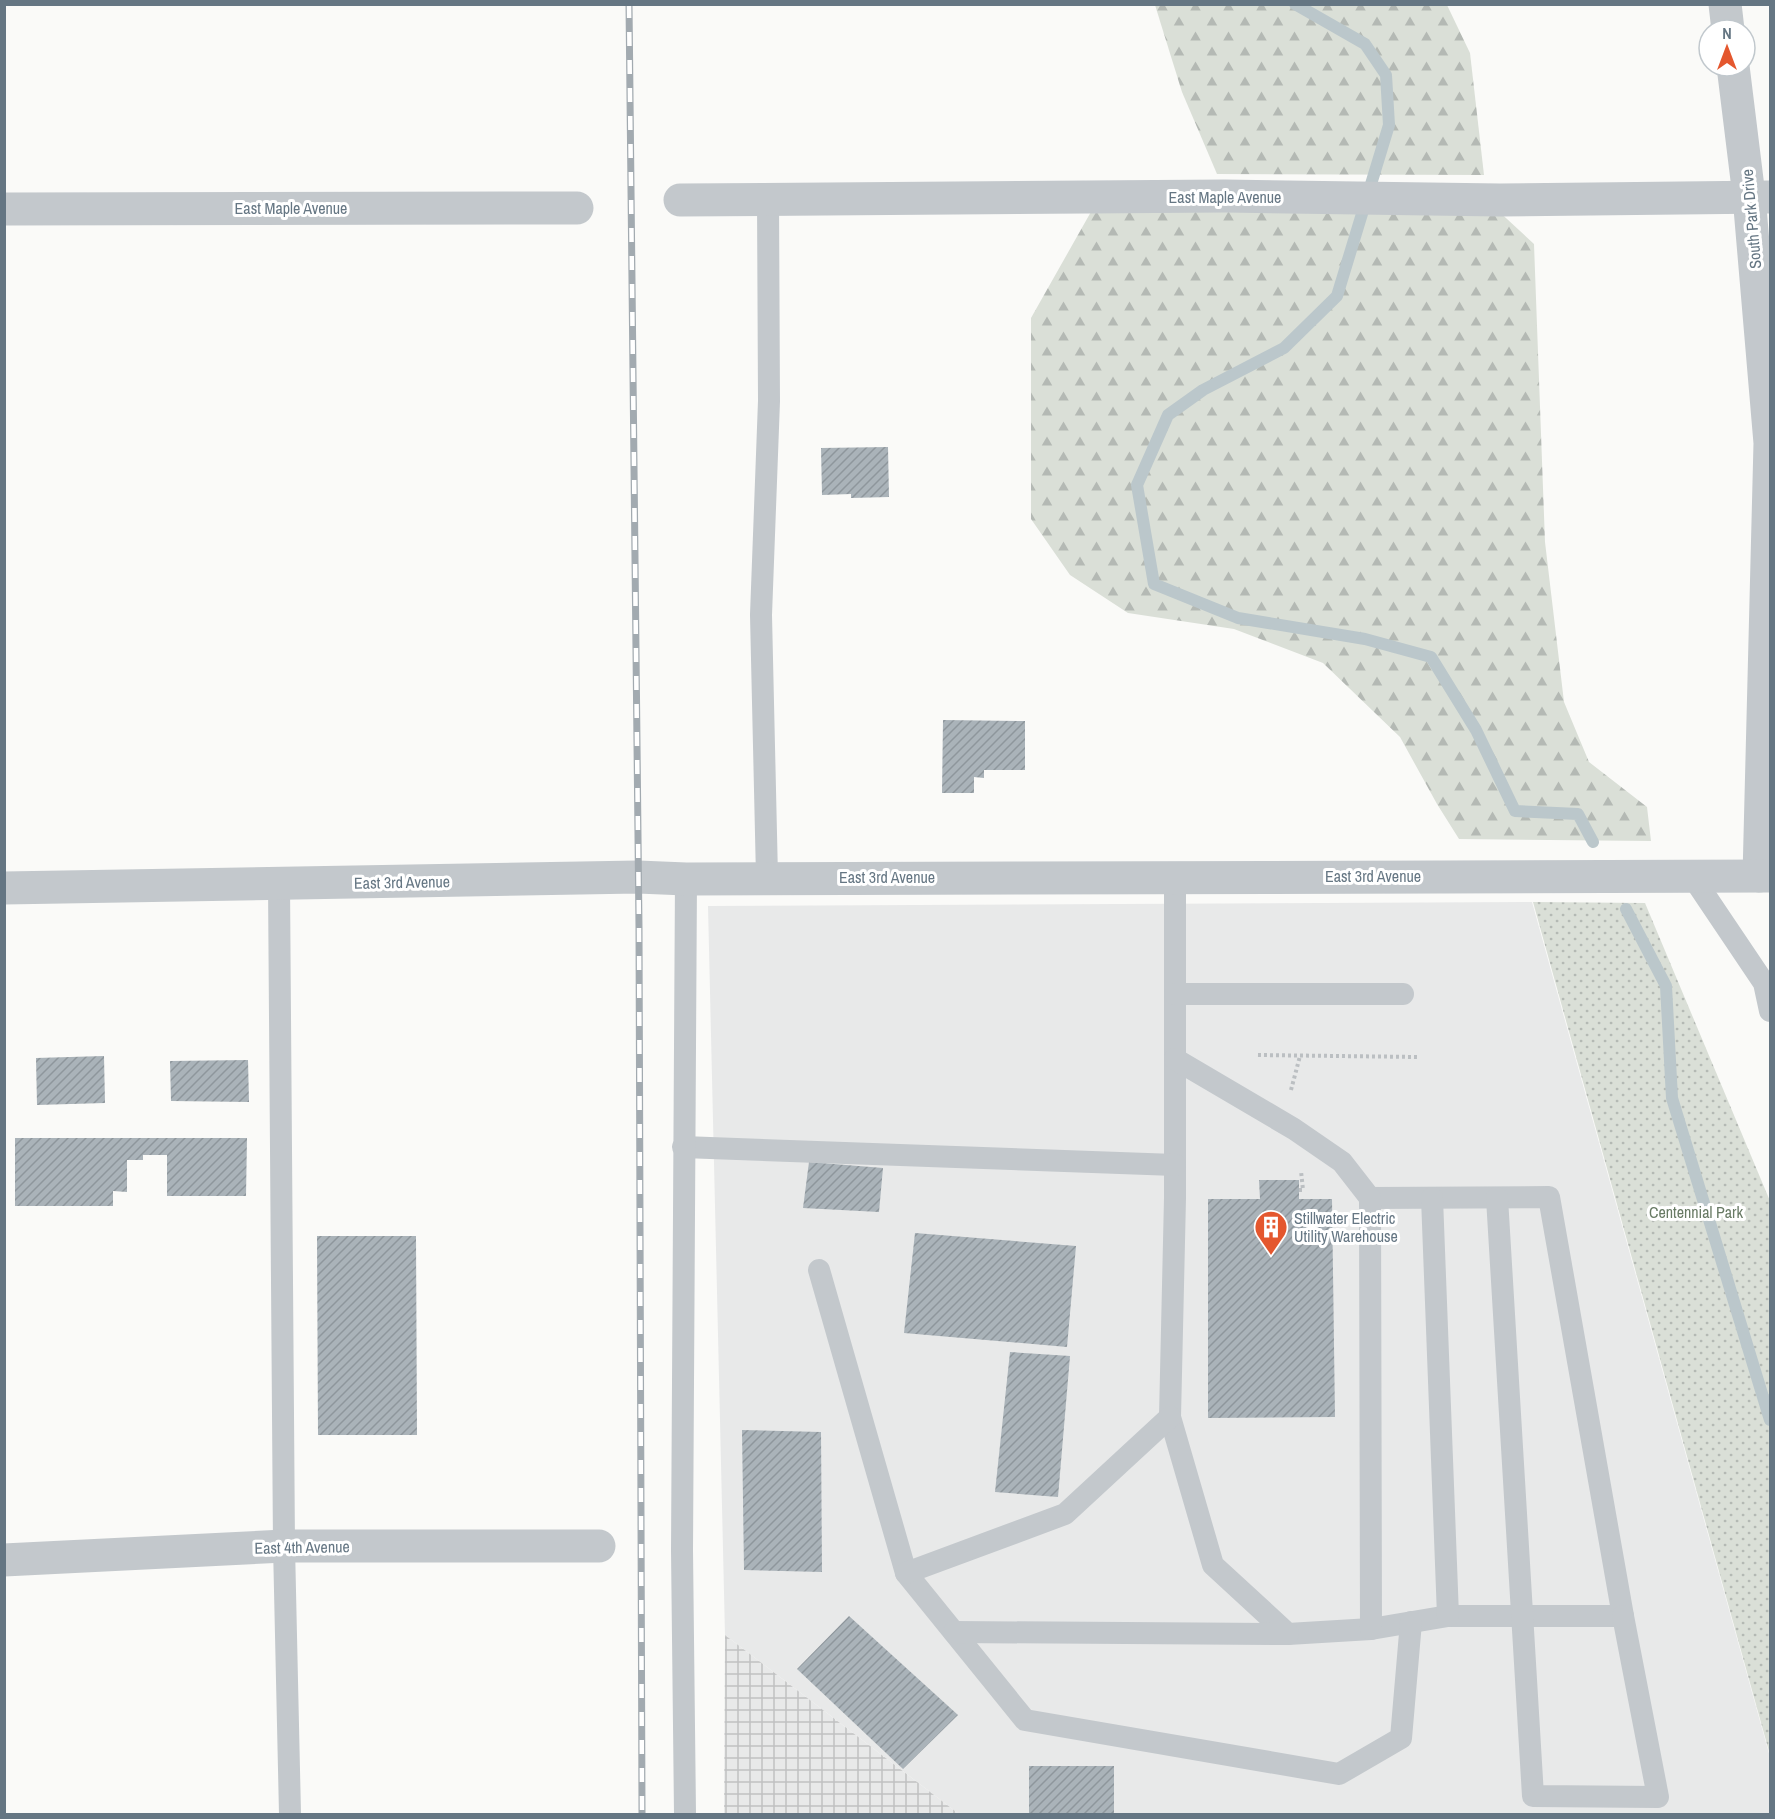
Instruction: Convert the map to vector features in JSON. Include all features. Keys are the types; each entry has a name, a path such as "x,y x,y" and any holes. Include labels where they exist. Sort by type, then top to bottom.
{"street":[{"name":"South Park Drive","path":"1735,78 1760,196 1770,443 1765,876"},
{"name":"East Maple Avenue","path":"680,200 1213,196 1500,200 1760,196"},
{"name":"East Maple Avenue","path":"4,209 578,208"},
{"name":"East 3rd Avenue","path":"4,888 279,885 626,877 686,879 1765,876"},
{"name":"East 4th Avenue","path":"4,1560 284,1546 599,1546"}],"lane":[{"path":"767,878 760,615 769,401 768,200"},
{"path":"1175,876 1175,1165 1170,1418 1213,1565 1288,1634"},
{"path":"1692,876 1767,983 1770,1011"},
{"path":"685,1815 682,1550 686,879"},
{"path":"279,885 284,1546 290,1815"},
{"path":"1175,993 1403,993"},
{"path":"1175,1059 1294,1129 1342,1162 1370,1198 1371,1629"},
{"path":"683,1146 1175,1165"},
{"path":"1370,1198 1432,1197 1497,1197 1549,1197 1623,1616 1658,1797 1533,1796 1497,1197"},
{"path":"1432,1197 1448,1616"},
{"path":"819,1270 906,1573 1025,1720 1339,1774 1401,1738 1411,1622"},
{"path":"906,1573 1065,1514 1170,1418"},
{"path":"954,1632 1288,1634 1371,1629 1448,1616 1623,1616"}],"path":[{"path":"1258,1055 1418,1057"}],"shaded area":[{"path":"1532,902 1770,1757 1770,1814 959,1814 725,1635 708,906"},
{"path":"725,1635 959,1814 724,1814"}],"green space":[{"path":"1155,5 1447,5 1470,53 1484,175 1217,174 1182,92"},
{"path":"1494,207 1534,244 1545,542 1564,702 1589,762 1647,807 1651,841 1459,839 1400,737 1323,663 1234,629 1128,613 1070,575 1031,519 1031,318 1092,210"},
{"name":"Centennial Park","path":"1533,902 1645,903 1770,1201 1770,1755"}],"building":[{"path":"888,447 889,497 851,498 851,494 822,495 821,448"},
{"path":"943,720 1025,721 1025,770 984,770 984,778 974,777 974,793 942,793"},
{"path":"104,1056 105,1103 37,1105 36,1058"},
{"path":"248,1060 249,1102 171,1101 170,1061"},
{"path":"15,1138 247,1138 246,1196 167,1196 167,1155 143,1155 143,1160 127,1160 127,1192 113,1191 113,1206 15,1206"},
{"path":"809,1162 883,1168 879,1212 803,1208"},
{"name":"Stillwater Electric Utility Warehouse","path":"1259,1180 1299,1180 1299,1199 1332,1199 1335,1417 1208,1418 1208,1199 1260,1199"},
{"path":"915,1233 1076,1246 1067,1347 904,1333"},
{"path":"317,1236 416,1236 417,1435 318,1435"},
{"path":"1010,1352 1070,1356 1058,1497 995,1492"},
{"path":"742,1430 821,1432 822,1572 744,1570"},
{"path":"849,1616 958,1715 903,1769 797,1669"},
{"path":"1029,1766 1114,1766 1114,1813 1029,1813"}],"waterway":[{"path":"1295,4 1365,44 1386,75 1389,125 1337,296 1284,348 1203,390 1168,415 1137,485 1154,584 1238,618 1365,639 1431,657 1476,730 1515,811 1578,814 1593,842"},
{"path":"1626,909 1666,986 1672,1098 1770,1420"}],"railway":[{"path":"629,4 639,928 642,1814"}],"place":[{"name":"Stillwater Electric Utility Warehouse","path":"1271,1256"}]}
